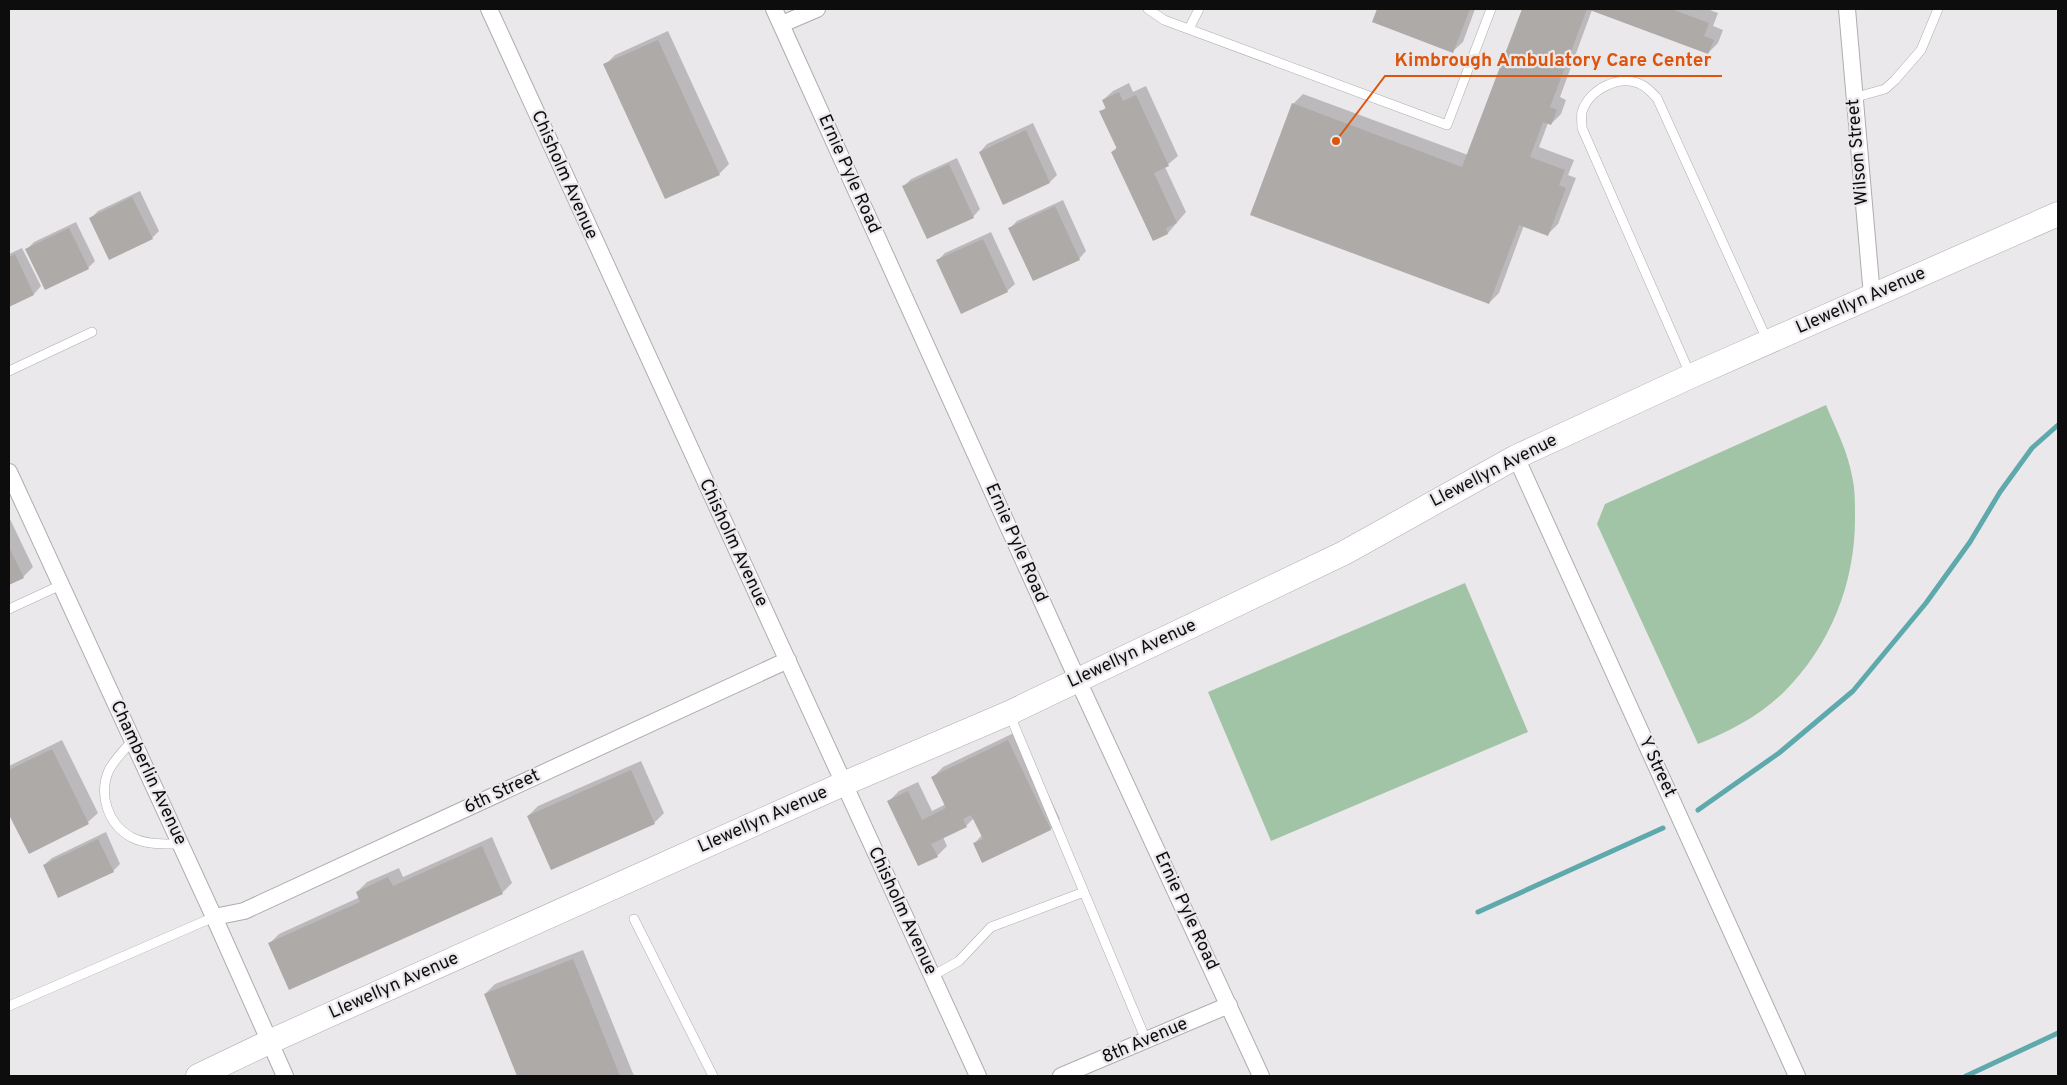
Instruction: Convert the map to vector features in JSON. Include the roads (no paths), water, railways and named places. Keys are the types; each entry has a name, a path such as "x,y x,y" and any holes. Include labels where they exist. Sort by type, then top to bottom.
{"street":[{"name":"Chisholm Avenue","path":"489,9 978,1076"},
{"name":"Ernie Pyle Road","path":"774,9 1078,679 1261,1076"},
{"path":"782,24 817,9"},
{"name":"Wilson Street","path":"1847,9 1872,296"},
{"name":"Llewellyn Avenue","path":"198,1076 269,1042 843,784 1009,713 1344,553 1516,457 1691,376 2058,214"},
{"name":"Y Street","path":"1516,457 1797,1076"},
{"name":"Chamberlin Avenue","path":"9,472 181,844 285,1076"},
{"name":"6th Street","path":"214,917 244,911 788,660"},
{"name":"8th Avenue","path":"1061,1076 1229,1005"}],"lane":[{"path":"1148,9 1164,20 1447,124 1492,9"},
{"path":"1189,29 1199,9"},
{"path":"1854,98 1885,89 1895,80 1921,50 1938,9"},
{"path":"1691,376 1582,128 1582,112 1591,96 1607,85 1623,81 1642,85 1657,98 1768,342"},
{"path":"9,371 92,332"},
{"path":"9,609 61,584"},
{"path":"1009,713 1146,1040"},
{"path":"133,740 114,761 108,772 104,801 109,815 119,828 132,837 155,844 181,844"},
{"path":"932,976 959,961 991,927 1084,892"},
{"path":"9,1006 214,917"},
{"path":"634,919 713,1076"}],"waterway":[{"path":"1698,810 1779,753 1853,691 1926,603 1970,542 2000,492 2032,448 2058,425"},
{"path":"1478,912 1663,828"},
{"path":"1966,1076 2058,1033"}],"place":[{"name":"Kimbrough Ambulatory Care Center","path":"1336,141"}]}
